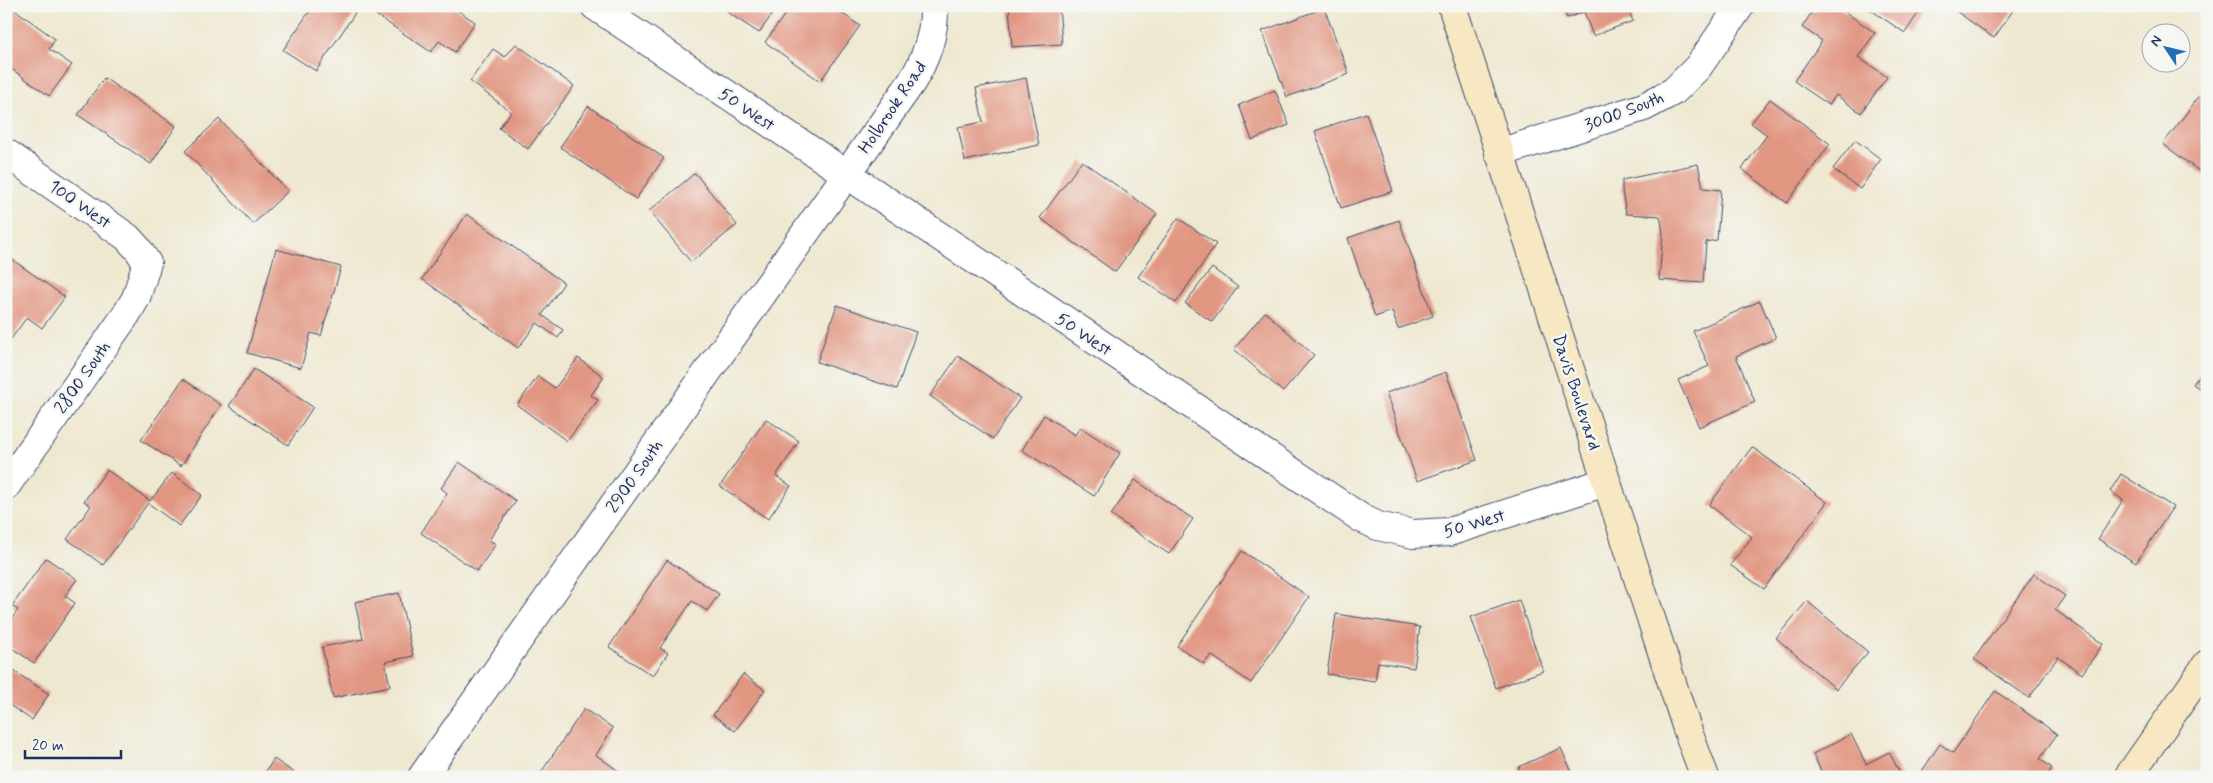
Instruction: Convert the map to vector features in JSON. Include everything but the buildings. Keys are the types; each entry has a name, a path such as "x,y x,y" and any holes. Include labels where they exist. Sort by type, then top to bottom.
{"street":[{"name":"50 West","path":"595,6 1353,513 1378,526 1413,534 1449,532 1606,482"},
{"name":"Holbrook Road","path":"845,175 922,66 934,28 934,6"},
{"name":"Davis Boulevard","path":"1452,6 1686,726 1705,777"},
{"name":"3000 South","path":"1500,153 1644,107 1667,96 1687,80 1740,6"},
{"name":"100 West","path":"6,153 127,237 138,249 147,264"},
{"name":"2900 South","path":"422,777 845,175"},
{"name":"2800 South","path":"6,486 131,306 147,264"},
{"path":"2128,777 2207,664"}]}
